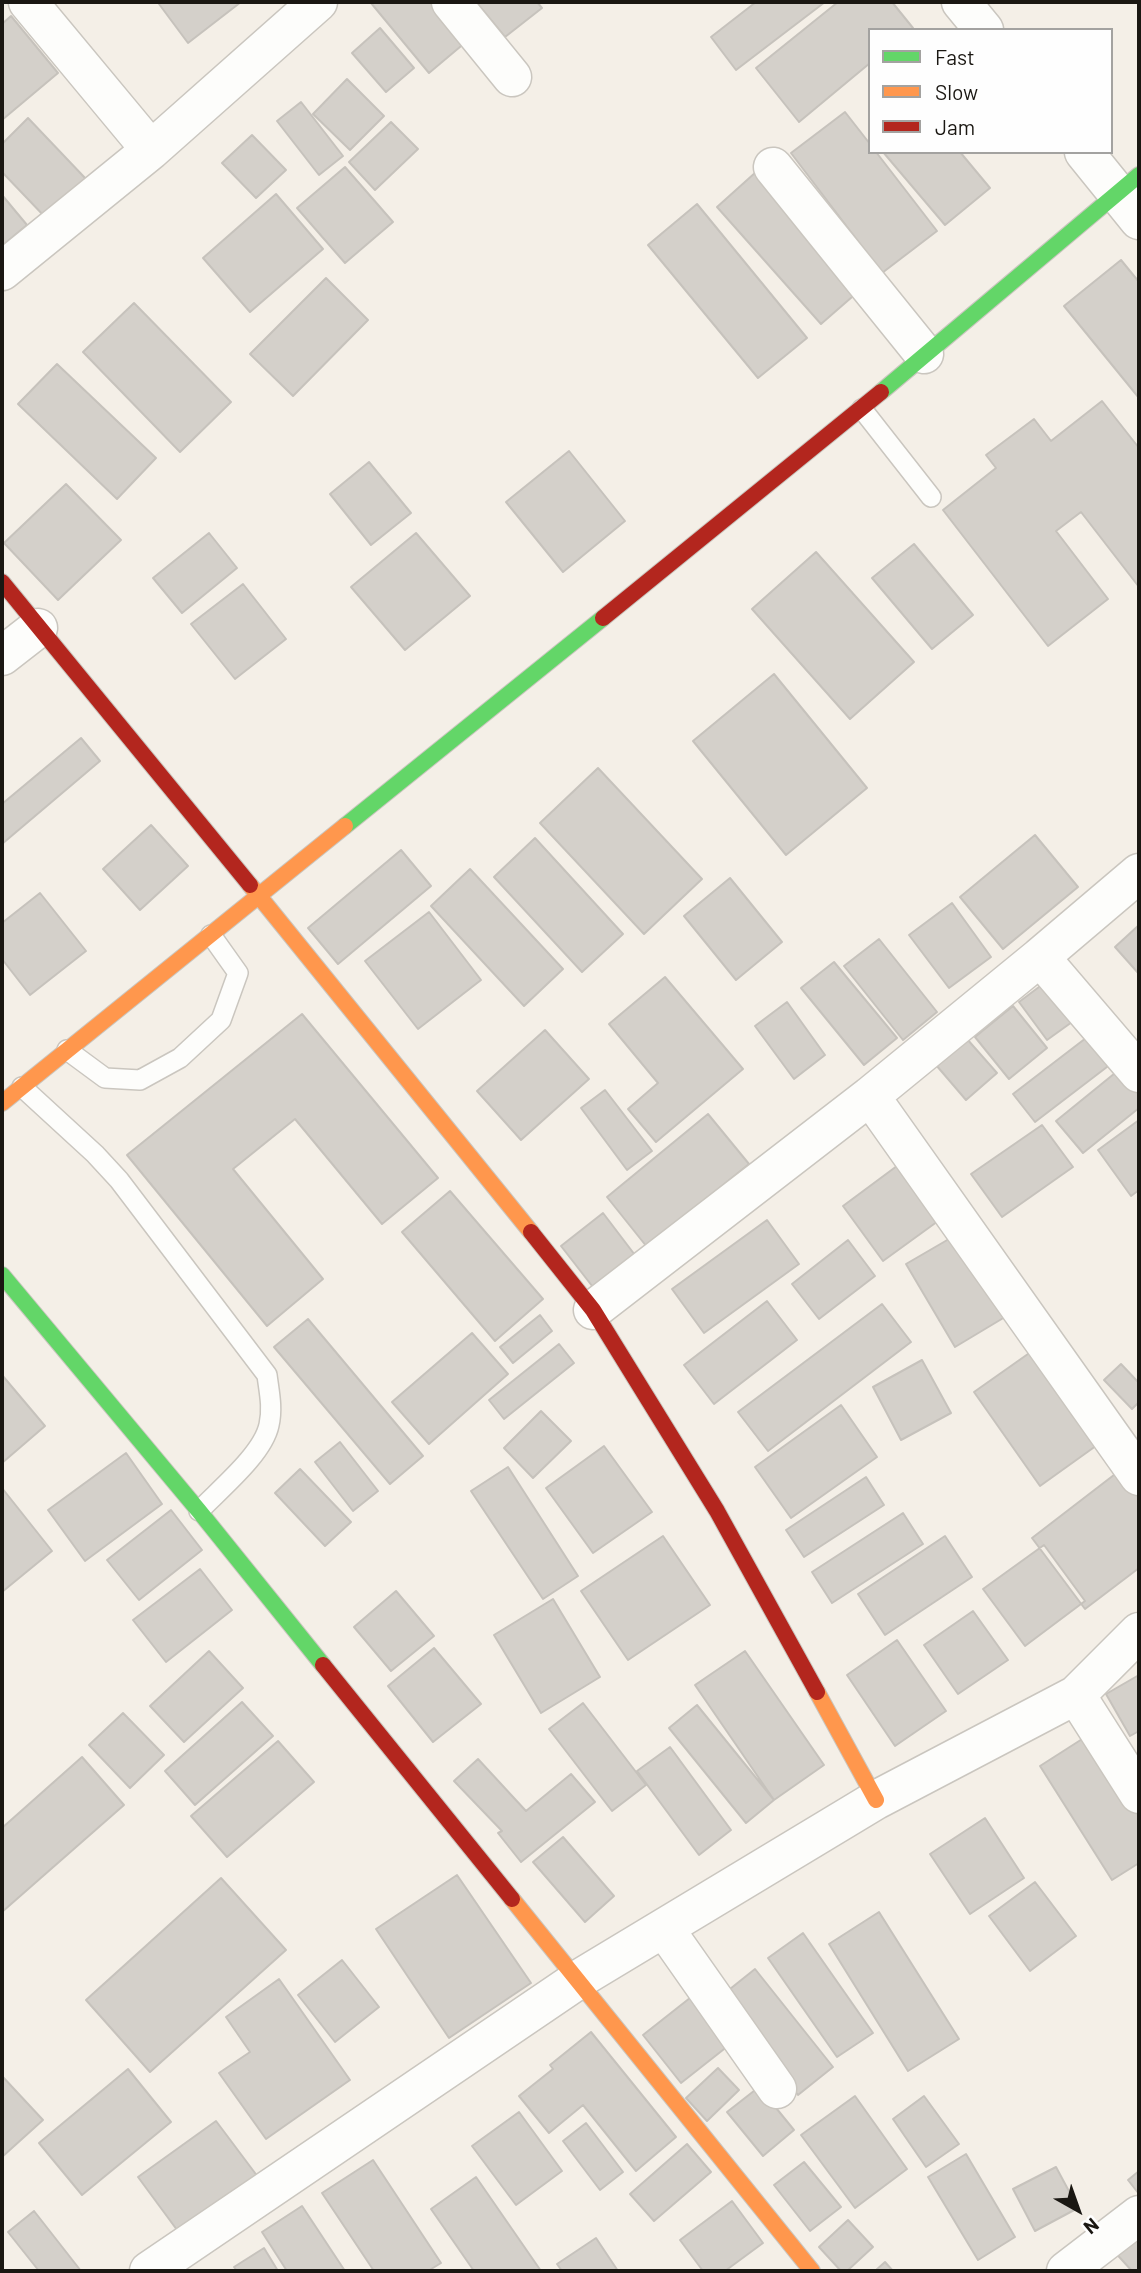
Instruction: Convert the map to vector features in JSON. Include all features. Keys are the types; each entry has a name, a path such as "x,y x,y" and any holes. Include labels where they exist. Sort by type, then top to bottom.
{"street":[{"path":"28,2 151,150"},
{"path":"2,271 151,150 317,2"},
{"path":"451,2 512,77"},
{"path":"961,2 982,28"},
{"path":"2,1103 862,409 924,354 1132,196 1086,154"},
{"path":"773,167 924,354"},
{"path":"2,582 414,1085 593,1310 717,1511 876,1800"},
{"path":"2,656 38,628"},
{"path":"593,1310 870,1096 1139,873"},
{"path":"1040,957 1139,1073"},
{"path":"870,1096 1139,1476"},
{"path":"2,1275 199,1511 812,2271"},
{"path":"149,2271 579,1979 876,1800 1076,1695 1139,1632"},
{"path":"1076,1695 1139,1794"},
{"path":"664,1928 776,2089"},
{"path":"1066,2271 1139,2215"}],"lane":[{"path":"862,409 931,496"},
{"path":"67,1051 105,1078 140,1080 180,1058 221,1020 238,974 211,935"},
{"path":"22,1087 95,1154 119,1180 267,1375 271,1402 269,1427 255,1451 199,1511"}],"building":[{"path":"241,2 188,43 159,4"},
{"path":"444,2 473,36 429,73 371,3"},
{"path":"476,2 537,2 542,8 505,37"},
{"path":"756,2 825,2 736,70 711,37"},
{"path":"838,2 892,2 913,28 868,28 868,65 799,122 756,68"},
{"path":"11,16 58,73 2,120 2,24"},
{"path":"380,28 414,68 386,92 352,53"},
{"path":"347,79 384,116 350,150 313,114"},
{"path":"301,102 343,156 319,175 277,121"},
{"path":"845,112 868,141 868,154 878,154 937,231 882,273 791,153"},
{"path":"28,118 86,179 46,218 2,172 2,144"},
{"path":"391,122 418,149 375,190 349,162"},
{"path":"252,135 286,170 256,198 222,163"},
{"path":"885,154 962,154 990,188 945,225"},
{"path":"345,167 393,222 345,263 297,208"},
{"path":"756,172 860,290 821,324 717,207"},
{"path":"276,194 323,249 250,312 203,258"},
{"path":"2,195 27,225 2,246"},
{"path":"697,204 807,338 758,378 648,245"},
{"path":"1121,260 1139,282 1139,398 1064,306"},
{"path":"326,278 368,320 293,396 250,354"},
{"path":"134,303 231,402 180,452 83,352"},
{"path":"57,364 156,458 117,499 18,404"},
{"path":"1102,401 1139,448 1139,587 1081,512 1056,531 1108,599 1048,646 943,510 996,468 986,455 1034,419 1051,441"},
{"path":"569,451 625,521 563,572 506,502"},
{"path":"369,462 411,513 371,545 330,494"},
{"path":"66,484 121,540 58,600 4,543"},
{"path":"209,533 237,568 182,613 153,578"},
{"path":"416,533 470,596 405,650 351,587"},
{"path":"914,544 973,615 932,649 872,578"},
{"path":"816,552 914,662 850,719 752,609"},
{"path":"243,584 286,639 235,679 191,624"},
{"path":"774,674 867,788 786,855 693,741"},
{"path":"81,738 100,761 2,844 2,804"},
{"path":"598,768 702,879 644,934 540,823"},
{"path":"151,825 188,866 140,910 103,869"},
{"path":"1035,835 1078,887 1003,949 960,897"},
{"path":"535,838 623,934 582,972 494,877"},
{"path":"401,850 431,886 338,964 308,928"},
{"path":"470,869 563,969 524,1006 431,906"},
{"path":"730,878 782,942 736,980 684,916"},
{"path":"40,893 86,951 30,995 2,959 2,923"},
{"path":"952,903 991,957 949,988 909,935"},
{"path":"429,912 481,980 418,1029 365,961"},
{"path":"1139,925 1139,974 1115,947"},
{"path":"879,939 937,1012 903,1040 844,966"},
{"path":"834,962 897,1038 864,1065 801,988"},
{"path":"665,977 743,1069 656,1142 628,1109 658,1083 609,1024"},
{"path":"1051,978 1079,1017 1047,1040 1019,1002"},
{"path":"787,1002 825,1055 794,1079 755,1026"},
{"path":"1013,1006 1047,1048 1009,1079 975,1037"},
{"path":"302,1014 438,1178 382,1224 295,1119 233,1169 323,1279 267,1326 127,1155"},
{"path":"1099,1028 1120,1057 1035,1122 1013,1094"},
{"path":"545,1030 589,1079 521,1140 477,1091"},
{"path":"967,1039 997,1073 966,1100 936,1065"},
{"path":"1120,1069 1139,1093 1139,1108 1083,1153 1056,1121"},
{"path":"605,1090 652,1151 627,1170 581,1108"},
{"path":"708,1114 749,1164 647,1247 607,1197"},
{"path":"1139,1120 1139,1190 1131,1196 1098,1150"},
{"path":"1042,1125 1073,1167 1002,1217 971,1174"},
{"path":"905,1160 945,1216 883,1261 843,1206"},
{"path":"450,1191 543,1299 495,1341 402,1232"},
{"path":"603,1213 638,1259 596,1291 561,1246"},
{"path":"767,1220 799,1264 704,1333 672,1289"},
{"path":"961,1232 1010,1314 955,1347 906,1264"},
{"path":"848,1240 875,1276 819,1319 792,1284"},
{"path":"767,1301 797,1340 714,1404 684,1365"},
{"path":"882,1304 911,1342 768,1451 738,1412"},
{"path":"540,1315 552,1331 513,1363 500,1347"},
{"path":"308,1319 423,1456 390,1484 274,1347"},
{"path":"472,1333 508,1374 429,1444 392,1402"},
{"path":"559,1344 574,1363 504,1419 489,1400"},
{"path":"1035,1349 1100,1443 1040,1486 974,1392"},
{"path":"922,1360 951,1413 901,1440 873,1387"},
{"path":"1121,1364 1139,1383 1139,1402 1132,1409 1104,1380"},
{"path":"2,1375 45,1426 2,1463"},
{"path":"841,1405 877,1457 791,1518 755,1467"},
{"path":"541,1411 571,1441 533,1478 504,1448"},
{"path":"340,1442 378,1491 353,1511 315,1462"},
{"path":"604,1446 652,1512 593,1553 546,1488"},
{"path":"126,1453 162,1504 85,1561 48,1510"},
{"path":"508,1467 578,1576 543,1599 471,1491"},
{"path":"1123,1468 1139,1489 1139,1568 1085,1609 1032,1538"},
{"path":"300,1469 351,1522 325,1546 275,1493"},
{"path":"866,1477 884,1505 804,1557 786,1530"},
{"path":"2,1488 52,1551 2,1592"},
{"path":"171,1510 202,1550 139,1600 107,1560"},
{"path":"903,1513 923,1544 832,1603 812,1572"},
{"path":"663,1536 710,1605 628,1660 581,1591"},
{"path":"945,1536 972,1577 885,1635 858,1594"},
{"path":"1044,1545 1085,1601 1025,1646 983,1589"},
{"path":"200,1569 232,1610 166,1662 133,1620"},
{"path":"396,1591 434,1636 391,1671 354,1627"},
{"path":"553,1599 600,1677 541,1713 494,1635"},
{"path":"973,1611 1008,1660 958,1694 924,1645"},
{"path":"897,1640 946,1711 895,1746 847,1675"},
{"path":"434,1648 481,1704 433,1742 388,1686"},
{"path":"209,1651 243,1688 184,1742 150,1706"},
{"path":"745,1651 824,1765 774,1800 695,1685"},
{"path":"1139,1675 1139,1731 1130,1736 1106,1694"},
{"path":"242,1702 273,1736 195,1805 165,1771"},
{"path":"583,1703 646,1785 612,1811 549,1729"},
{"path":"697,1705 774,1800 746,1823 669,1728"},
{"path":"123,1713 164,1755 130,1788 89,1745"},
{"path":"1090,1734 1139,1811 1139,1863 1112,1880 1040,1766"},
{"path":"278,1741 314,1782 227,1857 191,1816"},
{"path":"670,1747 731,1830 699,1855 637,1771"},
{"path":"82,1757 124,1805 2,1912 2,1828"},
{"path":"478,1759 526,1811 571,1774 595,1802 521,1862 498,1833 502,1831 454,1781"},
{"path":"985,1818 1024,1878 970,1914 930,1854"},
{"path":"563,1837 614,1896 585,1922 533,1862"},
{"path":"457,1875 531,1983 449,2038 376,1929"},
{"path":"221,1878 286,1950 150,2072 86,2000"},
{"path":"1035,1882 1076,1936 1030,1971 989,1916"},
{"path":"879,1912 959,2039 908,2071 829,1944"},
{"path":"803,1933 873,2033 837,2057 768,1958"},
{"path":"342,1960 379,2007 335,2042 298,1995"},
{"path":"755,1969 833,2067 798,2095 720,1997"},
{"path":"279,1979 350,2080 266,2139 219,2073 250,2052 226,2017"},
{"path":"695,1994 733,2042 681,2083 643,2035"},
{"path":"591,2032 676,2137 636,2171 583,2105 549,2133 519,2096 553,2069 550,2065"},
{"path":"718,2068 739,2090 707,2121 686,2098"},
{"path":"128,2069 171,2122 82,2195 39,2143"},
{"path":"2,2076 43,2120 2,2157"},
{"path":"759,2087 794,2130 763,2156 727,2112"},
{"path":"855,2096 907,2169 855,2208 801,2135"},
{"path":"924,2096 959,2144 926,2167 893,2119"},
{"path":"519,2112 562,2171 516,2205 472,2146"},
{"path":"216,2121 258,2177 180,2234 138,2177"},
{"path":"586,2123 623,2172 600,2190 563,2141"},
{"path":"687,2144 711,2172 654,2221 630,2194"},
{"path":"966,2154 1015,2237 978,2260 928,2177"},
{"path":"373,2160 441,2263 428,2271 374,2271 322,2193"},
{"path":"804,2162 841,2207 810,2231 774,2185"},
{"path":"1056,2167 1078,2208 1035,2231 1013,2189"},
{"path":"1139,2171 1139,2194 1128,2180"},
{"path":"476,2177 541,2271 474,2271 431,2209"},
{"path":"732,2201 763,2243 725,2271 703,2271 680,2240"},
{"path":"302,2206 345,2271 287,2271 262,2232"},
{"path":"34,2211 81,2271 39,2271 8,2232"},
{"path":"848,2220 873,2247 847,2271 841,2271 819,2247"},
{"path":"1139,2226 1139,2271 1132,2271 1112,2249"},
{"path":"596,2238 618,2271 562,2271 557,2264"},
{"path":"264,2248 278,2271 237,2271 234,2267"},
{"path":"885,2262 893,2271 875,2271"}],"traffic: fast":[{"path":"881,392 1139,175"},
{"path":"345,826 603,618"},
{"path":"2,1275 199,1511 323,1665"}],"traffic: slow":[{"path":"2,1103 345,826"},
{"path":"250,885 531,1232"},
{"path":"817,1692 876,1800"},
{"path":"512,1899 812,2271"}],"traffic: jam":[{"path":"603,618 881,392"},
{"path":"2,582 250,885"},
{"path":"531,1232 593,1310 717,1511 817,1692"},
{"path":"323,1665 512,1899"}]}
